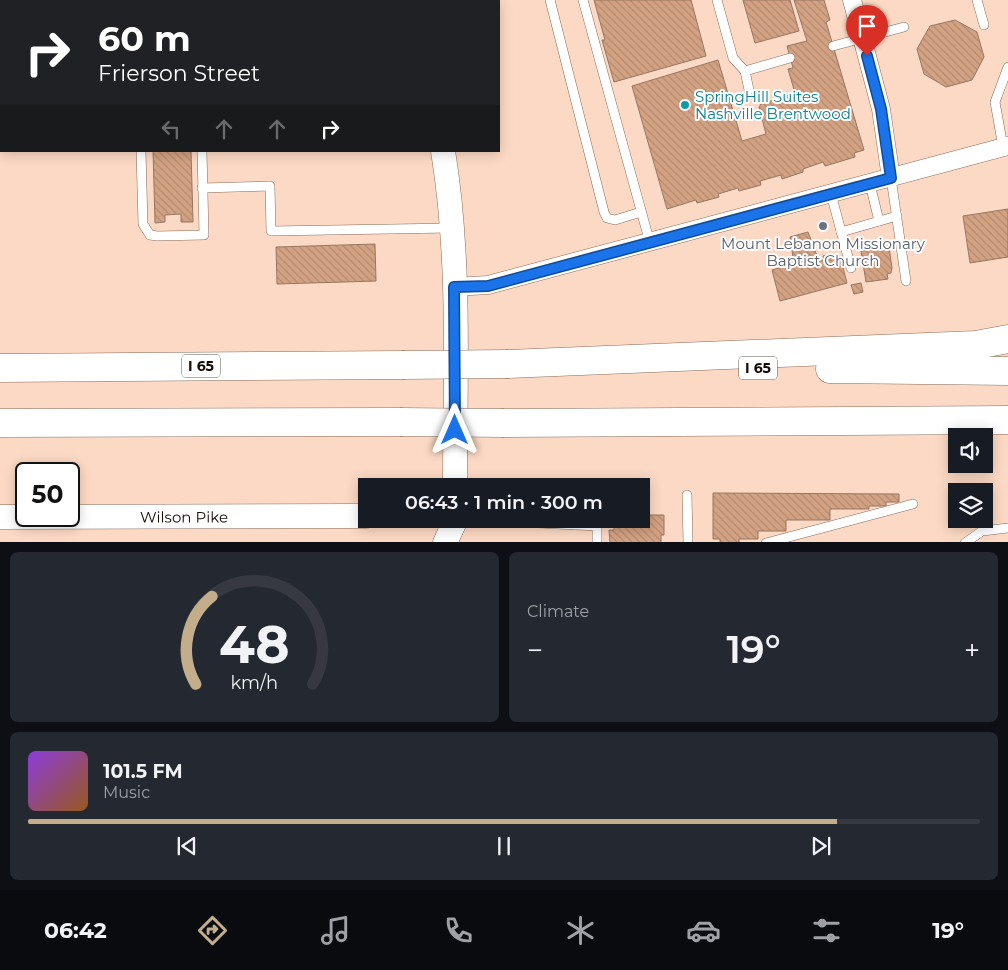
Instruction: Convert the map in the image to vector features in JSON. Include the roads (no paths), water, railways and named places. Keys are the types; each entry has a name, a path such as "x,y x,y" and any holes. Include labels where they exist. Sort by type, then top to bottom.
{"highway":[{"path":"508,364 976,345 1008,339"},
{"name":"I 65","path":"0,368 508,364 1008,371"},
{"path":"971,420 1008,426"},
{"path":"0,423 1008,420"}],"main road":[{"path":"443,152 452,228 455,478"},
{"name":"Wilson Pike","path":"0,517 358,516"},
{"path":"445,542 456,519 461,542"}],"street":[{"path":"852,0 881,109 891,178"},
{"path":"454,287 488,286 1006,146"}],"lane":[{"path":"550,0 604,212 607,218 615,220 641,212"},
{"path":"583,0 650,243"},
{"path":"716,0 733,58 745,70 750,90"},
{"path":"977,0 984,25"},
{"path":"833,46 904,27"},
{"path":"745,70 790,58"},
{"path":"1006,146 995,102 1008,68"},
{"path":"141,152 143,224 150,235 204,235 202,152"},
{"path":"891,178 906,281"},
{"path":"870,184 879,221"},
{"path":"202,188 270,186 271,231 452,228"},
{"path":"831,194 851,268"},
{"path":"841,232 897,216"},
{"path":"687,495 688,542"},
{"path":"766,542 914,504"},
{"path":"597,528 597,542"},
{"path":"965,542 982,532 1008,528"}],"place":[{"name":"SpringHill Suites Nashville Brentwood","path":"685,105"},
{"name":"Mount Lebanon Missionary Baptist Church","path":"823,226"}]}
